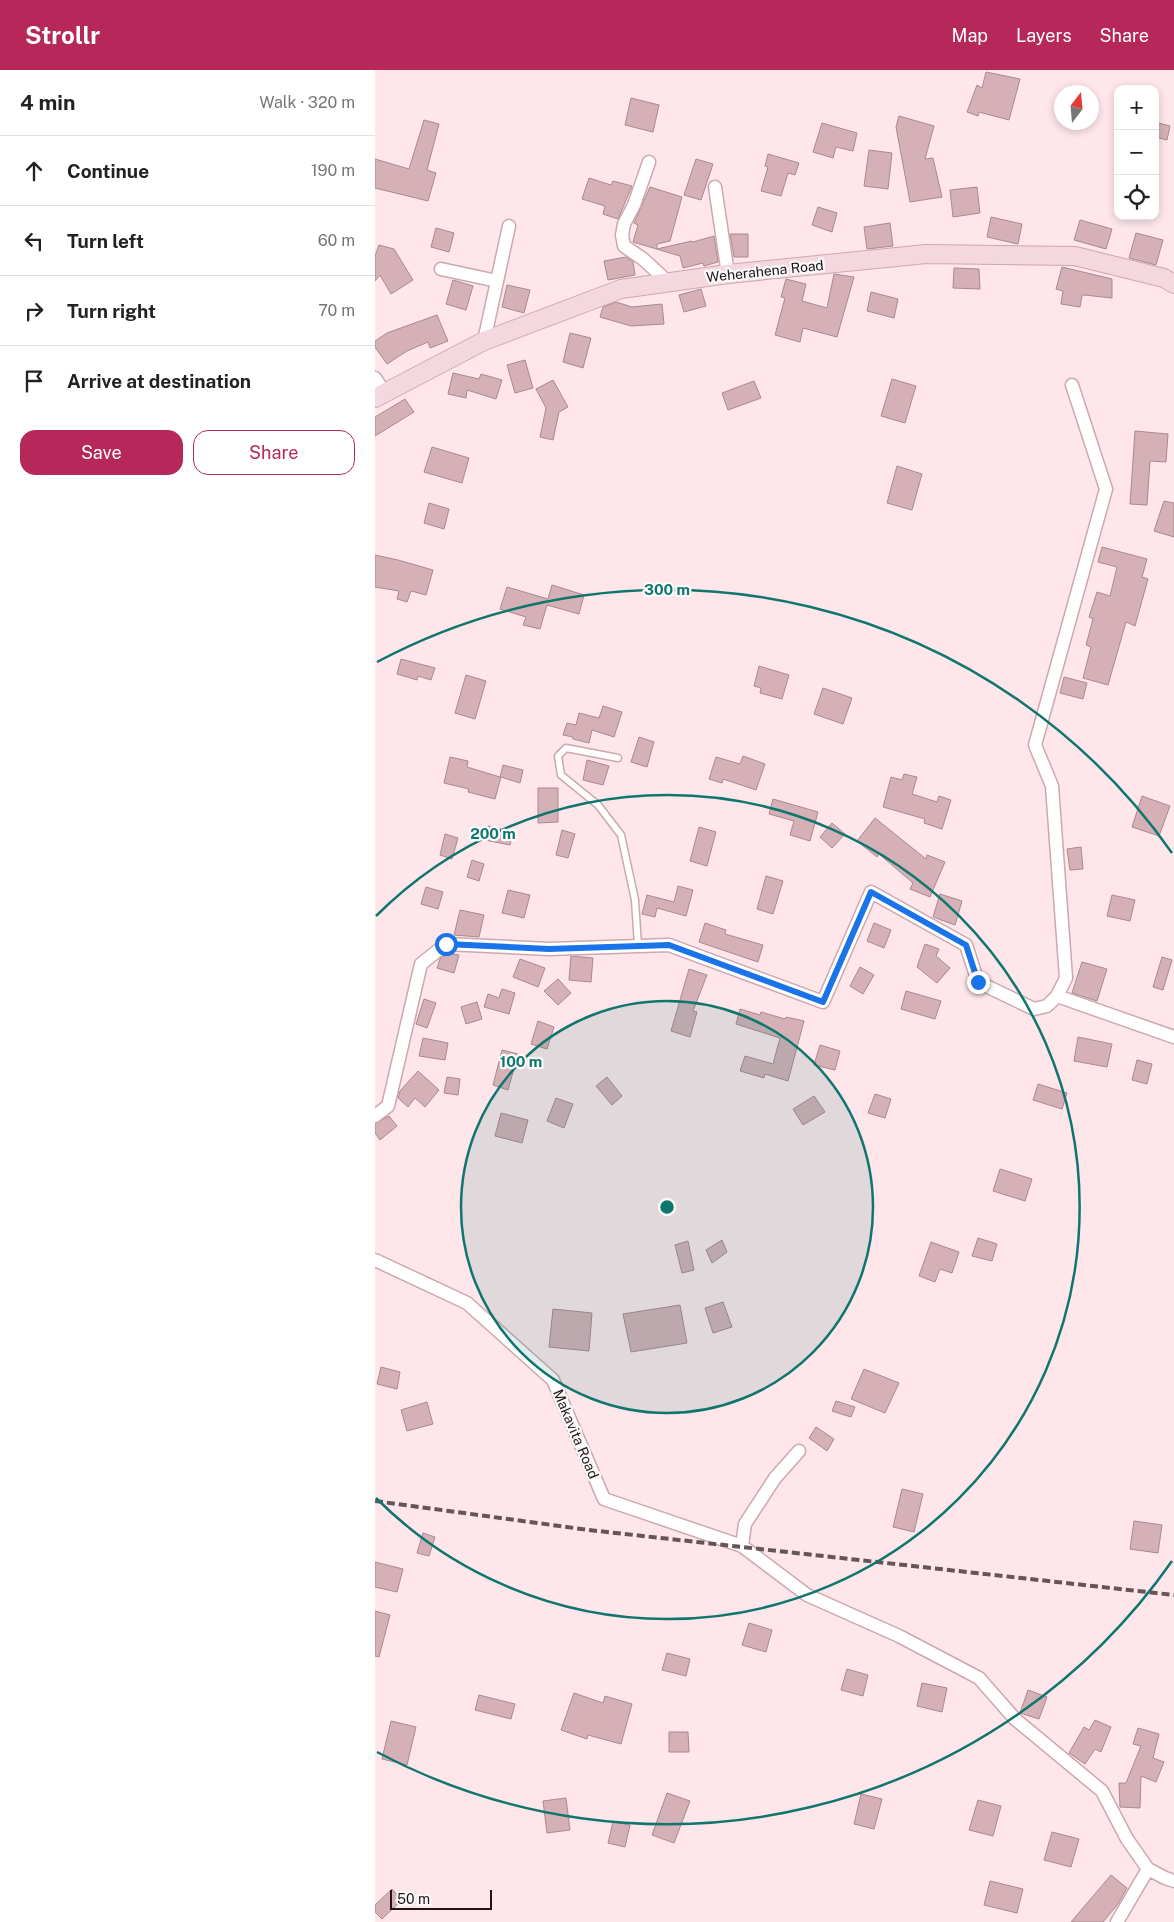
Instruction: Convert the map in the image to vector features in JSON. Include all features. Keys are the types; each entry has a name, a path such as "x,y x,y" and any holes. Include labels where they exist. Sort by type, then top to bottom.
{"main road":[{"name":"Weherahena Road","path":"380,396 484,342 621,289 728,274 926,254 1075,256 1164,278 1174,284"}],"street":[{"path":"649,162 634,205 624,224 622,235 624,246 643,259 669,283"},
{"path":"715,187 728,274"},
{"path":"484,342 509,226"},
{"path":"441,269 497,281"},
{"path":"375,378 380,396"},
{"path":"375,1116 388,1106 421,964 446,944 549,949 638,948 669,945 823,1002 871,892 966,945 978,982 1034,1009 1047,1006 1057,996 1066,978 1051,786 1035,745 1105,489 1072,385"},
{"path":"1057,996 1174,1037"},
{"name":"Makavita Road","path":"375,1260 467,1303 553,1380 604,1499 742,1546 807,1595 899,1636 979,1678 1015,1719 1102,1791 1127,1839 1148,1869"},
{"path":"742,1546 745,1524 775,1478 799,1451"},
{"path":"1117,1922 1148,1869 1174,1881"}],"lane":[{"path":"619,758 566,748 558,756 561,775 598,805 621,835 635,900 638,948"}],"building":[{"path":"986,72 1020,79 1009,120 979,112 978,116 967,112 977,85 982,88"},
{"path":"631,98 659,105 653,132 625,125"},
{"path":"899,116 934,126 925,159 933,158 942,197 910,202 896,127"},
{"path":"424,120 439,124 427,170 436,173 428,201 375,188 375,159 409,169"},
{"path":"822,123 857,133 853,151 836,147 833,158 813,152"},
{"path":"1159,123 1170,126 1167,140 1159,138"},
{"path":"869,150 892,153 888,189 864,186"},
{"path":"768,154 799,163 795,175 788,173 781,196 761,191 768,167 765,166"},
{"path":"696,159 713,164 701,200 684,195"},
{"path":"589,178 611,185 613,181 632,186 618,219 603,214 605,206 582,199"},
{"path":"650,187 682,197 670,241 657,244 657,249 714,236 718,262 704,266 703,263 683,268 680,256 633,242 638,225 634,223"},
{"path":"977,187 980,213 953,217 950,190"},
{"path":"818,207 837,213 832,232 812,225"},
{"path":"991,217 1022,224 1018,244 987,237"},
{"path":"1080,220 1112,229 1106,249 1074,240"},
{"path":"890,223 893,246 867,249 864,227"},
{"path":"436,228 454,233 449,252 431,247"},
{"path":"1136,233 1163,240 1156,265 1129,258"},
{"path":"730,234 748,234 748,257 734,257"},
{"path":"379,245 394,249 413,280 391,294 380,275 375,281 375,256"},
{"path":"626,257 633,262 635,275 608,280 604,261"},
{"path":"1062,267 1112,279 1112,298 1084,295 1082,296 1080,307 1061,304 1063,291 1056,289"},
{"path":"954,268 979,269 980,289 953,288"},
{"path":"834,274 854,277 837,337 803,328 800,342 775,335 785,298 781,297 786,279 806,284 802,301 827,308"},
{"path":"453,280 473,286 466,310 446,304"},
{"path":"507,285 530,290 524,313 502,307"},
{"path":"701,289 706,306 684,312 679,295"},
{"path":"871,292 898,299 894,318 867,311"},
{"path":"616,302 632,307 662,304 664,324 631,326 600,317 603,307"},
{"path":"437,315 448,341 430,348 428,342 407,351 387,364 375,347 375,341 387,333"},
{"path":"570,333 591,338 583,368 563,362"},
{"path":"525,360 533,388 515,393 507,365"},
{"path":"453,373 479,379 481,374 502,380 496,399 467,390 466,398 448,394"},
{"path":"892,379 916,386 905,423 881,416"},
{"path":"553,380 568,407 559,412 553,440 540,437 546,408 536,389"},
{"path":"754,381 761,398 728,410 722,393"},
{"path":"405,399 414,412 375,436 375,417"},
{"path":"1135,431 1168,434 1166,462 1150,461 1147,505 1130,504"},
{"path":"432,447 469,458 462,483 424,472"},
{"path":"897,466 922,474 912,510 887,503"},
{"path":"1164,501 1174,503 1174,537 1154,531"},
{"path":"429,503 449,509 444,529 424,523"},
{"path":"1102,547 1147,559 1142,577 1148,579 1135,626 1126,622 1108,685 1083,678 1091,647 1086,645 1093,619 1089,617 1097,592 1110,596 1117,567 1098,562"},
{"path":"375,555 433,570 426,595 411,591 407,602 397,599 399,591 375,587"},
{"path":"552,585 584,595 579,614 547,605 540,629 523,625 526,617 500,609 507,587 548,599"},
{"path":"401,659 435,668 431,680 418,676 417,680 397,674"},
{"path":"759,666 789,675 782,699 760,693 761,688 754,686"},
{"path":"466,675 486,681 475,719 455,713"},
{"path":"1064,677 1087,683 1083,699 1060,693"},
{"path":"823,688 852,698 843,724 814,714"},
{"path":"603,706 622,712 614,737 592,730 589,743 563,735 567,723 576,725 579,713 599,718"},
{"path":"639,737 654,742 647,767 631,762"},
{"path":"743,756 765,764 756,790 723,779 722,783 709,779 716,757 740,764"},
{"path":"450,757 468,761 467,767 500,777 503,765 523,770 520,783 501,777 495,799 468,792 469,789 444,783"},
{"path":"587,760 609,766 603,785 583,780"},
{"path":"904,774 917,777 912,794 937,802 939,796 951,800 942,829 924,823 925,819 883,807 891,777 902,780"},
{"path":"538,788 558,788 558,822 538,823"},
{"path":"1142,796 1170,806 1159,836 1132,827"},
{"path":"773,799 818,812 810,841 790,835 794,821 769,814"},
{"path":"875,818 926,859 927,855 945,862 930,897 910,889 913,883 879,854 877,857 857,841"},
{"path":"832,823 845,834 832,848 820,837"},
{"path":"488,826 513,832 510,845 485,840"},
{"path":"699,827 716,832 707,866 690,861"},
{"path":"562,830 575,834 568,858 556,855"},
{"path":"445,834 458,838 452,859 440,855"},
{"path":"1081,847 1083,869 1070,870 1067,849"},
{"path":"472,860 484,864 479,881 467,877"},
{"path":"766,876 783,881 773,914 757,909"},
{"path":"678,886 693,890 686,916 657,908 655,917 642,914 647,895 674,902"},
{"path":"426,887 443,892 438,909 421,904"},
{"path":"508,890 530,895 524,918 502,913"},
{"path":"940,894 962,901 955,925 933,917"},
{"path":"1112,895 1135,900 1130,921 1107,916"},
{"path":"460,910 484,915 479,937 454,935"},
{"path":"705,923 726,930 725,934 763,945 758,962 699,942"},
{"path":"874,923 891,930 884,948 867,941"},
{"path":"925,944 939,949 936,956 950,968 937,983 917,967"},
{"path":"448,953 459,955 454,973 437,968 440,959"},
{"path":"571,956 593,958 591,982 569,980"},
{"path":"1162,957 1172,960 1163,990 1153,987"},
{"path":"520,959 545,968 538,987 513,977"},
{"path":"1082,962 1107,969 1097,1001 1072,993"},
{"path":"860,967 874,975 863,994 850,986"},
{"path":"689,969 707,975 693,1011 697,1012 690,1037 671,1031"},
{"path":"558,979 571,993 558,1005 544,991"},
{"path":"502,989 515,993 509,1014 484,1007 488,994 499,998"},
{"path":"906,991 941,1001 935,1019 901,1009"},
{"path":"424,999 436,1003 427,1028 416,1024"},
{"path":"477,1002 482,1019 466,1024 461,1007"},
{"path":"740,1009 760,1015 761,1012 785,1019 786,1017 804,1021 788,1081 765,1074 764,1078 740,1071 745,1056 773,1064 780,1038 736,1024"},
{"path":"538,1021 554,1027 547,1049 531,1044"},
{"path":"1078,1037 1112,1044 1107,1067 1074,1061"},
{"path":"423,1038 448,1043 445,1060 419,1056"},
{"path":"820,1045 840,1051 835,1070 814,1065"},
{"path":"502,1050 518,1054 508,1090 493,1085"},
{"path":"1137,1060 1152,1064 1147,1084 1132,1080"},
{"path":"418,1071 439,1090 425,1107 415,1098 408,1107 398,1098 400,1091"},
{"path":"447,1077 460,1079 458,1095 444,1093"},
{"path":"607,1077 622,1096 612,1105 596,1086"},
{"path":"1038,1084 1067,1093 1062,1109 1033,1100"},
{"path":"875,1094 891,1099 885,1118 868,1113"},
{"path":"814,1096 825,1112 803,1125 793,1109"},
{"path":"556,1098 573,1104 564,1128 547,1121"},
{"path":"501,1113 528,1120 522,1143 495,1136"},
{"path":"389,1116 397,1126 380,1140 375,1133 375,1124"},
{"path":"1000,1169 1032,1179 1025,1201 993,1191"},
{"path":"978,1238 997,1244 992,1261 972,1256"},
{"path":"722,1240 727,1252 712,1263 706,1250"},
{"path":"688,1241 694,1270 682,1273 675,1245"},
{"path":"931,1242 959,1252 952,1273 940,1269 935,1282 919,1276"},
{"path":"723,1302 732,1327 713,1333 705,1308"},
{"path":"680,1305 687,1343 631,1352 623,1314"},
{"path":"553,1309 592,1313 589,1351 549,1347"},
{"path":"381,1367 400,1372 397,1389 377,1384"},
{"path":"864,1369 899,1383 885,1413 851,1399"},
{"path":"836,1401 855,1407 851,1417 832,1411"},
{"path":"427,1402 433,1424 407,1431 401,1410"},
{"path":"816,1427 834,1439 827,1451 809,1438"},
{"path":"902,1489 923,1494 914,1532 893,1527"},
{"path":"1134,1521 1162,1525 1158,1553 1130,1549"},
{"path":"423,1533 435,1537 429,1556 417,1553"},
{"path":"375,1562 403,1569 397,1592 375,1587"},
{"path":"375,1611 390,1615 379,1657 375,1656"},
{"path":"749,1623 772,1630 766,1652 742,1645"},
{"path":"667,1653 690,1659 686,1676 662,1670"},
{"path":"847,1669 868,1675 863,1696 841,1690"},
{"path":"922,1683 947,1688 942,1712 917,1706"},
{"path":"1028,1690 1047,1697 1039,1719 1020,1713"},
{"path":"574,1693 603,1703 605,1696 632,1704 621,1744 588,1735 587,1739 561,1730"},
{"path":"479,1695 515,1704 511,1719 475,1710"},
{"path":"1095,1720 1111,1727 1101,1752 1095,1749 1085,1764 1069,1753 1084,1727 1089,1730"},
{"path":"391,1721 416,1727 407,1765 382,1759"},
{"path":"1138,1728 1159,1734 1153,1758 1164,1762 1156,1782 1141,1776 1140,1808 1120,1807 1119,1783 1126,1783 1141,1746 1133,1744"},
{"path":"669,1732 688,1732 689,1752 669,1752"},
{"path":"667,1793 690,1801 674,1843 652,1835"},
{"path":"861,1794 882,1799 874,1829 854,1824"},
{"path":"566,1798 570,1830 547,1833 543,1801"},
{"path":"978,1800 1001,1806 993,1836 969,1830"},
{"path":"613,1822 630,1825 625,1847 608,1843"},
{"path":"1052,1832 1079,1839 1071,1867 1044,1860"},
{"path":"1111,1875 1127,1888 1118,1904 1103,1922 1071,1922"},
{"path":"990,1881 1023,1889 1017,1913 984,1905"},
{"path":"392,1889 402,1900 382,1919 375,1912 375,1905"}],"railway":[{"path":"375,1501 589,1530 1174,1595"}],"route":[{"path":"446,944 549,949 638,948 669,945 823,1002 871,892 966,945 978,982"}]}
